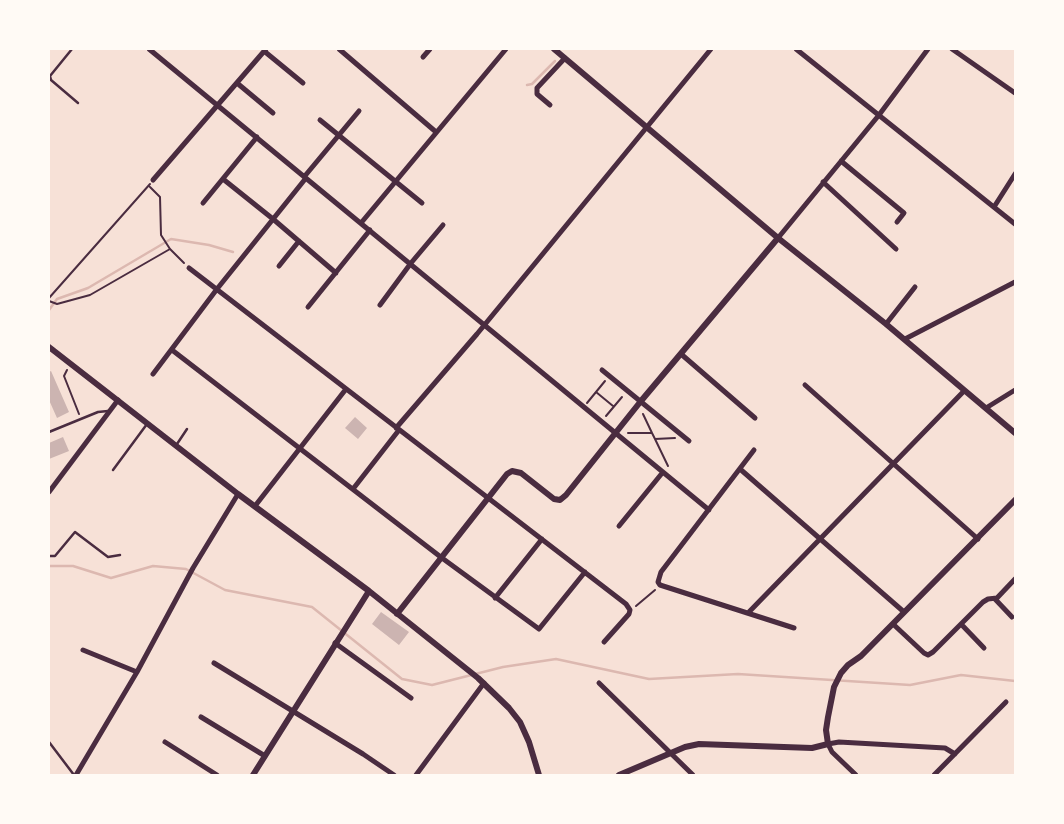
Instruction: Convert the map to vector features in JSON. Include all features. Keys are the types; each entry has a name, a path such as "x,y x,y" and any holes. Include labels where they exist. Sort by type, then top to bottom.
{"street":[{"path":"149,49 709,510"},
{"path":"339,49 436,132"},
{"path":"423,58 430,49"},
{"path":"362,223 506,49"},
{"path":"554,49 778,238 905,339 1015,433"},
{"path":"353,489 398,429 711,49"},
{"path":"796,49 1015,224"},
{"path":"397,614 507,474 516,471 521,473 554,499 560,500 566,495 641,401 879,115 928,49"},
{"path":"952,49 1015,94"},
{"path":"151,182 265,50 302,83"},
{"path":"550,105 537,94 537,88 565,58"},
{"path":"237,83 273,113"},
{"path":"154,374 305,177 359,111"},
{"path":"320,120 422,203"},
{"path":"203,203 257,137"},
{"path":"841,161 904,213 898,222"},
{"path":"994,207 1014,178"},
{"path":"222,179 273,219 336,273"},
{"path":"823,182 896,249"},
{"path":"380,305 411,263 443,225"},
{"path":"308,307 370,230"},
{"path":"279,266 299,242"},
{"path":"189,268 626,604 630,610 628,614 604,642"},
{"path":"905,339 1015,282"},
{"path":"886,324 915,287"},
{"path":"49,347 238,494 369,591 484,683 520,722 529,742 539,775"},
{"path":"172,350 442,558 539,628 585,572"},
{"path":"681,354 754,418"},
{"path":"602,370 687,440"},
{"path":"805,385 978,539"},
{"path":"255,506 346,389"},
{"path":"748,613 964,390"},
{"path":"986,408 1015,390"},
{"path":"49,492 118,400"},
{"path":"754,450 661,572 659,583 794,628"},
{"path":"740,469 904,612"},
{"path":"619,526 663,472"},
{"path":"75,775 137,672 192,568 238,494"},
{"path":"856,775 832,752 828,744 826,730 834,687 841,673 848,665 862,656 1015,500"},
{"path":"495,598 542,539"},
{"path":"893,624 928,655 934,652 983,602 988,599 995,599 1015,579"},
{"path":"253,775 369,591"},
{"path":"995,599 1012,617"},
{"path":"961,624 984,648"},
{"path":"337,641 411,698"},
{"path":"84,650 137,672"},
{"path":"214,663 394,775"},
{"path":"416,775 484,683"},
{"path":"599,683 693,775"},
{"path":"934,775 1006,702"},
{"path":"201,717 265,756"},
{"path":"165,742 217,775"},
{"path":"619,775 685,746 698,744 812,748 838,742 945,748 955,754"}],"lane":[{"path":"72,49 50,76 51,80 78,103"},
{"path":"49,431 98,412 110,410"},
{"path":"112,470 148,423"},
{"path":"176,445 187,429"},
{"path":"49,556 55,556 75,532 108,557 120,555"},
{"path":"49,742 75,775"}],"path":[{"path":"170,249 90,295 57,304 49,300 151,182 160,197 162,235 170,249 189,268"},
{"path":"69,363 64,376 81,419"},
{"path":"584,407 609,376"},
{"path":"602,422 628,390"},
{"path":"596,392 614,407"},
{"path":"641,401 643,414 668,466 663,472"},
{"path":"616,434 652,433"},
{"path":"655,439 687,440"},
{"path":"630,610 639,605 659,583"}],"building":[{"path":"51,371 69,412 57,418 49,400 49,372"},
{"path":"355,417 367,428 358,439 345,428"},
{"path":"63,437 69,451 49,459 49,443"},
{"path":"381,612 409,632 399,645 372,624"}],"waterway":[{"path":"527,85 532,84 555,61"},
{"path":"49,310 57,299 88,288 171,239 209,245 233,252"},
{"path":"49,566 73,566 111,578 153,566 186,569 225,590 312,607 402,679 432,685 503,667 556,659 649,679 738,674 910,685 961,675 1015,681"}]}
